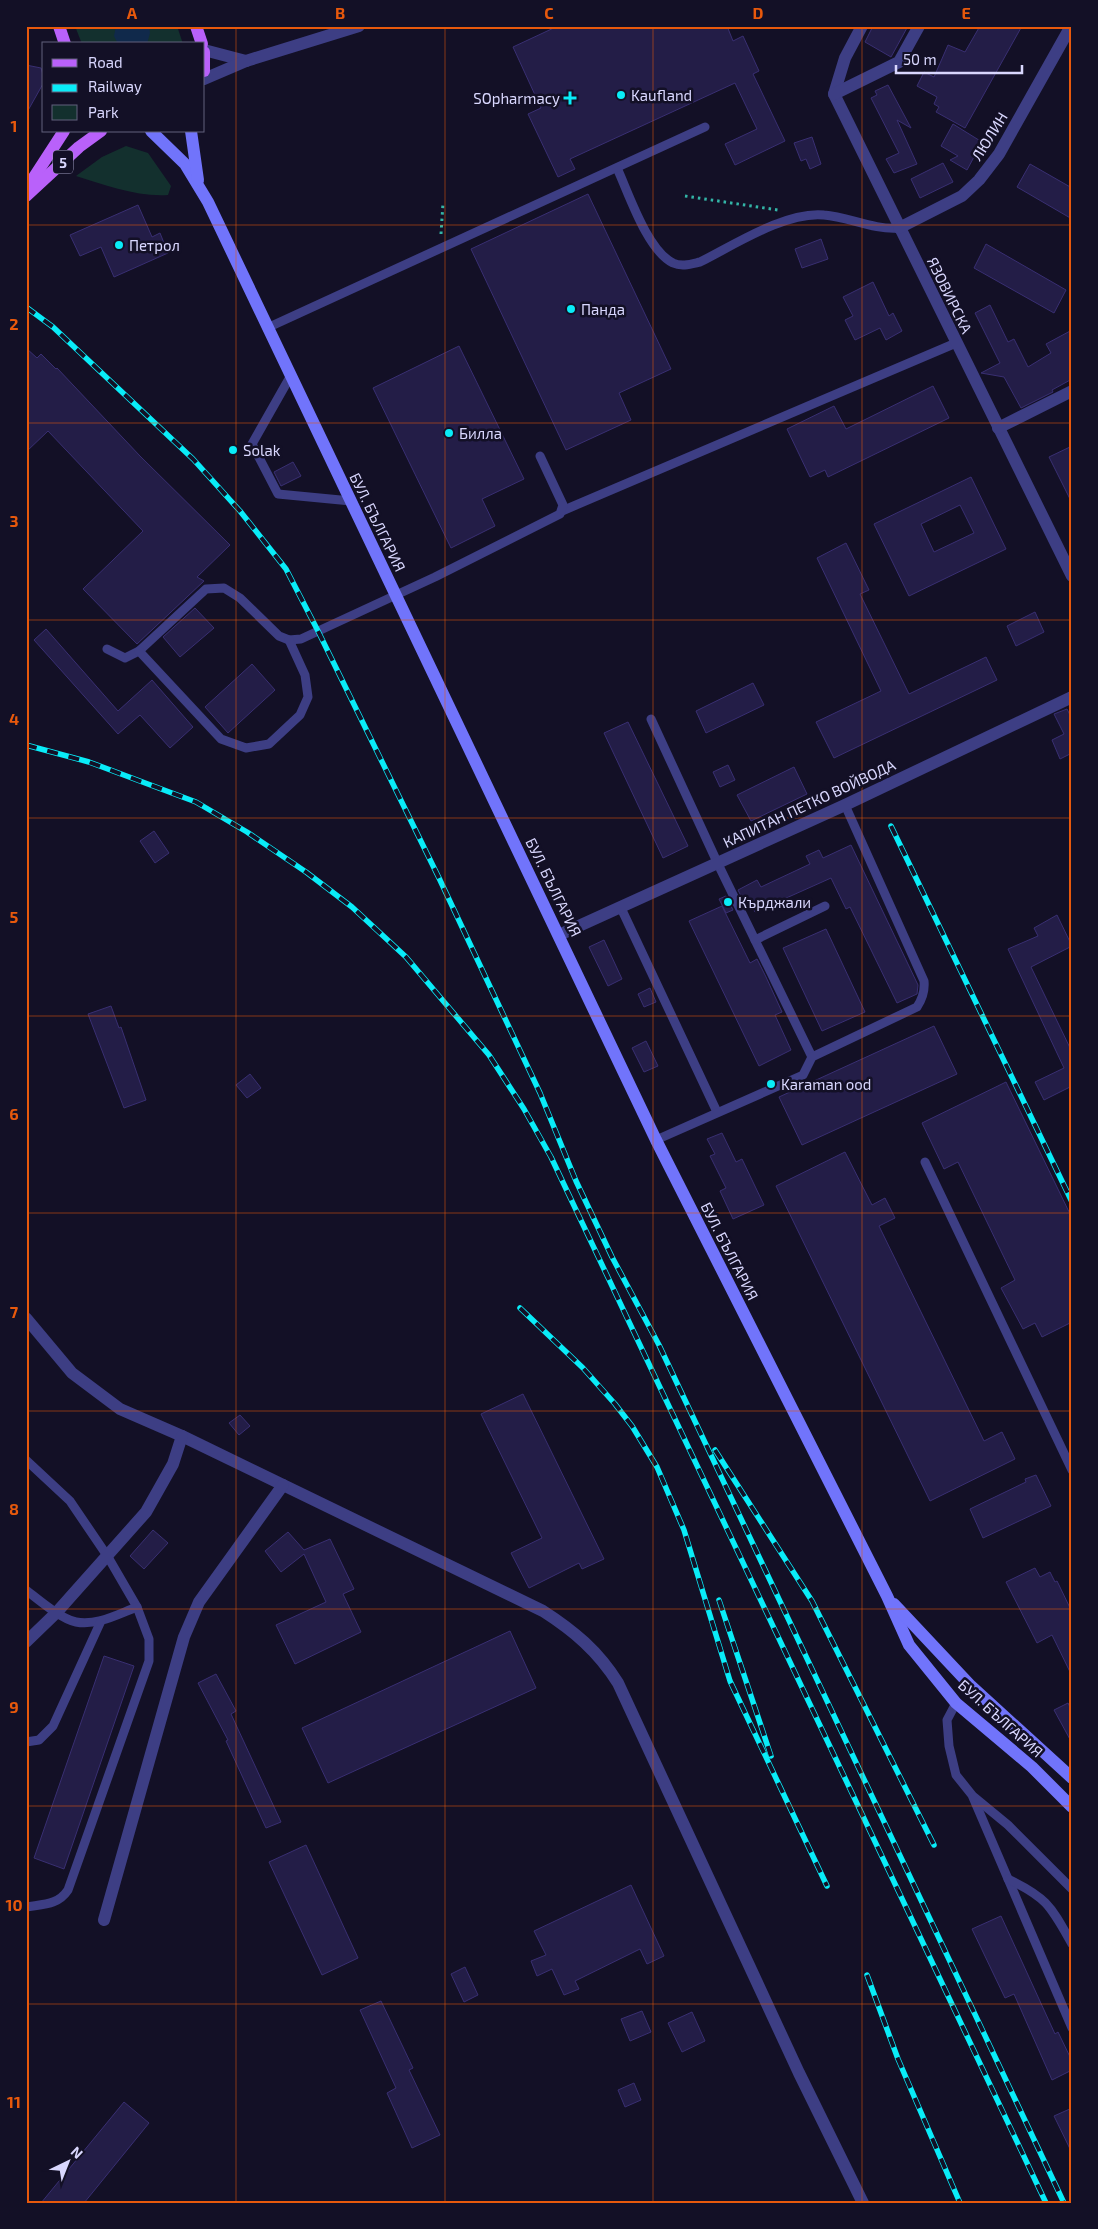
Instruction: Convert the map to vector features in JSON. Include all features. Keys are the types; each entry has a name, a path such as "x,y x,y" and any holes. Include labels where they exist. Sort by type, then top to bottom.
{"main road":[{"path":"59,26 64,42"},
{"path":"196,26 201,42"},
{"name":"5","path":"26,190 63,132"},
{"name":"5","path":"26,196 79,147 100,132"}],"street":[{"path":"834,94 845,58 862,26"},
{"path":"834,94 899,62 920,26"},
{"name":"ЛЮЛИН","path":"899,228 962,196 980,180 998,154 1071,26"},
{"path":"205,80 246,62 352,28"},
{"path":"205,51 246,62"},
{"name":"ЯЗОВИРСКА","path":"834,94 1072,576"},
{"name":"БУЛ. БЪЛГАРИЯ","path":"152,132 185,164 200,187 656,1140 887,1596 908,1645 956,1703 1032,1767 1070,1802"},
{"name":"БУЛ. БЪЛГАРИЯ","path":"192,132 200,187"},
{"path":"998,428 1072,392"},
{"name":"КАПИТАН ПЕТКО ВОЙВОДА","path":"559,935 718,864 1072,697"},
{"path":"26,1318 66,1367 120,1409 182,1436 543,1611 569,1627 587,1643 606,1664 618,1683 799,2073 863,2203"},
{"path":"26,1642 108,1557 150,1506 173,1464 182,1436"},
{"path":"104,1920 184,1637 200,1602 283,1485"},
{"name":"БУЛ. БЪЛГАРИЯ","path":"887,1596 971,1686 1072,1778"}],"lane":[{"path":"268,328 440,250 704,126"},
{"path":"616,168 653,243 662,256 675,264 689,265 700,262 781,222 803,214 825,215 886,229 899,228"},
{"path":"562,510 956,343"},
{"path":"290,377 252,444 278,494 350,501"},
{"path":"107,649 125,658 139,651 206,589 224,588 240,598 279,636 289,640 301,639 396,595 560,514 563,505 540,456"},
{"path":"139,651 221,739 246,748 269,744 300,715 308,698 305,675 289,640"},
{"path":"651,719 718,864 812,1057"},
{"path":"656,1140 803,1075 812,1057 917,1007 925,991 924,981 845,805"},
{"path":"755,940 825,906"},
{"path":"620,908 717,1112"},
{"path":"925,1162 1072,1470"},
{"path":"26,1460 70,1501 108,1557 137,1607 148,1639 149,1661 68,1890 63,1897 54,1903 26,1907"},
{"path":"26,1590 57,1612 76,1622 101,1621 137,1607"},
{"path":"26,1742 40,1740 53,1726 101,1621"},
{"path":"956,1703 947,1720 949,1746 956,1775 972,1795 1008,1825 1072,1889"},
{"path":"972,1795 1072,2028"},
{"path":"1008,1879 1031,1890 1050,1905 1072,1944"}],"path":[{"path":"685,196 803,214"},
{"path":"440,250 443,203"}],"green space":[{"path":"75,26 177,26 182,42 81,42"},
{"path":"126,146 148,153 171,186 168,195 133,192 76,176 102,157"}],"water":[{"path":"116,26 149,26 150,33 148,42 117,42 114,36"}],"building":[{"name":"Kaufland","path":"558,26 727,26 733,41 743,36 759,71 753,74 785,141 735,165 725,144 757,129 735,83 570,159 575,169 558,177 528,114 541,108 513,47"},
{"path":"873,26 908,26 891,57 865,42"},
{"path":"980,26 1022,26 965,128 936,112 939,107 934,104 937,97 917,86 924,72 934,77 948,45 965,52"},
{"path":"26,65 41,68 42,86 26,114"},
{"path":"888,85 911,128 897,120 917,164 894,173 886,159 899,153 871,98 877,95 875,91"},
{"path":"953,124 982,142 967,170 950,160 958,156 941,146"},
{"path":"812,137 821,164 810,169 806,159 801,161 794,143"},
{"path":"943,163 953,182 920,198 911,179"},
{"path":"1030,164 1072,188 1072,219 1017,187"},
{"name":"Панда","path":"588,194 671,369 619,393 631,420 566,450 471,249"},
{"path":"138,205 152,237 160,233 168,253 114,277 101,247 80,256 70,235"},
{"path":"821,239 828,259 802,268 795,249"},
{"path":"986,244 1066,290 1054,313 974,268"},
{"path":"873,282 889,316 893,313 902,331 886,340 880,328 855,340 845,320 853,316 843,297"},
{"path":"990,305 1008,342 1014,339 1028,367 1051,353 1046,344 1072,330 1072,379 1052,390 1053,392 1021,408 1004,377 981,373 1000,363 975,313"},
{"name":"Билла","path":"459,346 524,479 482,499 495,526 451,548 373,388"},
{"path":"26,348 37,358 41,354 57,368 140,456 230,545 197,577 204,581 137,644 83,589 143,531 48,431 26,452"},
{"path":"933,386 949,418 828,477 825,470 810,477 787,429 834,406 846,429"},
{"path":"1072,446 1072,503 1049,457"},
{"path":"293,462 301,476 281,486 274,472"},
{"path":"971,477 1006,549 909,596 874,524","holes":["960,505 974,533 934,552 921,524"]},
{"path":"846,543 869,590 860,594 909,694 986,657 997,680 834,758 816,722 881,691 817,558"},
{"path":"195,608 214,628 180,657 163,637"},
{"path":"1035,612 1044,632 1016,646 1007,626"},
{"path":"46,629 118,711 152,680 193,727 170,748 140,715 118,734 34,640"},
{"path":"252,664 275,690 228,733 205,707"},
{"path":"753,683 764,705 706,733 696,711"},
{"path":"1067,709 1072,719 1072,753 1060,759 1052,740 1064,734 1054,714"},
{"path":"628,722 688,846 663,858 604,733"},
{"path":"728,765 735,780 720,787 713,772"},
{"path":"794,767 807,794 751,821 737,795"},
{"path":"154,831 169,853 155,863 140,841"},
{"path":"851,845 918,985 917,994 897,1003 850,907 846,909 831,878 755,912 750,902 745,904 738,890 757,880 761,887 810,864 806,856 819,850 823,858"},
{"path":"726,896 733,910 726,913 719,899"},
{"path":"722,906 750,963 757,959 766,977 782,1012 775,1015 791,1050 759,1066 689,921"},
{"path":"1057,915 1072,946 1031,967 1072,1052 1072,1086 1044,1100 1035,1082 1064,1068 1008,949 1038,936 1034,928"},
{"path":"826,929 865,1012 822,1031 783,948"},
{"path":"604,940 622,979 608,986 589,947"},
{"path":"650,988 656,1002 644,1007 638,994"},
{"path":"111,1006 119,1028 121,1027 146,1100 124,1108 88,1014"},
{"path":"934,1026 957,1074 802,1145 779,1097"},
{"path":"646,1041 658,1066 644,1072 632,1048"},
{"path":"250,1074 261,1088 247,1098 236,1085"},
{"path":"1006,1082 1072,1218 1072,1322 1042,1337 1035,1323 1023,1329 1001,1288 1015,1280 958,1162 944,1169 922,1123"},
{"path":"722,1133 736,1162 742,1159 764,1205 733,1219 720,1191 726,1188 710,1156 715,1154 707,1139"},
{"path":"845,1152 872,1205 885,1198 895,1218 879,1226 984,1441 1002,1432 1015,1459 930,1501 776,1186"},
{"path":"523,1394 604,1559 582,1569 579,1563 529,1588 511,1553 542,1538 481,1414"},
{"path":"240,1415 250,1426 239,1435 229,1423"},
{"path":"1036,1475 1051,1506 983,1538 970,1509 1026,1482 1025,1479"},
{"path":"153,1530 168,1543 144,1569 130,1556"},
{"path":"288,1532 304,1550 330,1539 354,1589 343,1594 361,1632 295,1664 276,1625 326,1602 304,1554 281,1572 265,1551"},
{"path":"1035,1568 1040,1577 1050,1572 1055,1582 1057,1581 1072,1612 1072,1676 1052,1635 1037,1643 1006,1582"},
{"path":"510,1631 536,1688 328,1783 302,1728"},
{"path":"104,1656 134,1666 64,1869 34,1858"},
{"path":"216,1674 236,1711 231,1714 281,1822 266,1828 226,1741 228,1740 198,1683"},
{"path":"1068,1703 1072,1711 1072,1743 1054,1710"},
{"path":"306,1845 358,1958 322,1975 269,1862"},
{"path":"631,1885 664,1956 647,1964 640,1949 575,1981 579,1989 564,1995 552,1969 537,1976 531,1961 546,1955 534,1931"},
{"path":"1001,1916 1055,2034 1058,2032 1072,2061 1072,2070 1052,2080 1014,1994 1005,1998 972,1929"},
{"path":"465,1967 478,1995 464,2002 451,1974"},
{"path":"381,2001 413,2068 409,2070 440,2135 412,2148 387,2093 396,2088 360,2010"},
{"path":"642,2011 651,2032 630,2041 621,2019"},
{"path":"692,2012 705,2041 682,2052 668,2023"},
{"path":"634,2083 641,2100 625,2107 618,2090"},
{"path":"124,2102 149,2123 84,2203 41,2203"},
{"path":"1072,2108 1072,2153 1054,2116"}],"railway":[{"path":"26,307 53,327 193,459 240,511 286,569 439,878 540,1093 576,1181 612,1257 659,1345 1064,2203"},
{"path":"26,745 89,762 196,802 247,832 306,872 352,907 406,957 489,1055 524,1109 551,1157 1046,2203"},
{"path":"891,826 1072,1202"},
{"path":"520,1308 583,1368 615,1404 632,1426 657,1467 684,1530 730,1681 827,1886"},
{"path":"715,1450 812,1601 934,1845"},
{"path":"719,1600 771,1756"},
{"path":"867,1975 898,2059 960,2203"}],"place":[{"name":"Kaufland","path":"621,95"},
{"name":"SOpharmacy","path":"570,98"},
{"name":"Петрол","path":"119,245"},
{"name":"Панда","path":"571,309"},
{"name":"Билла","path":"449,433"},
{"name":"Solak","path":"233,450"},
{"name":"Кърджали","path":"728,902"},
{"name":"Karaman ood","path":"771,1084"}]}
